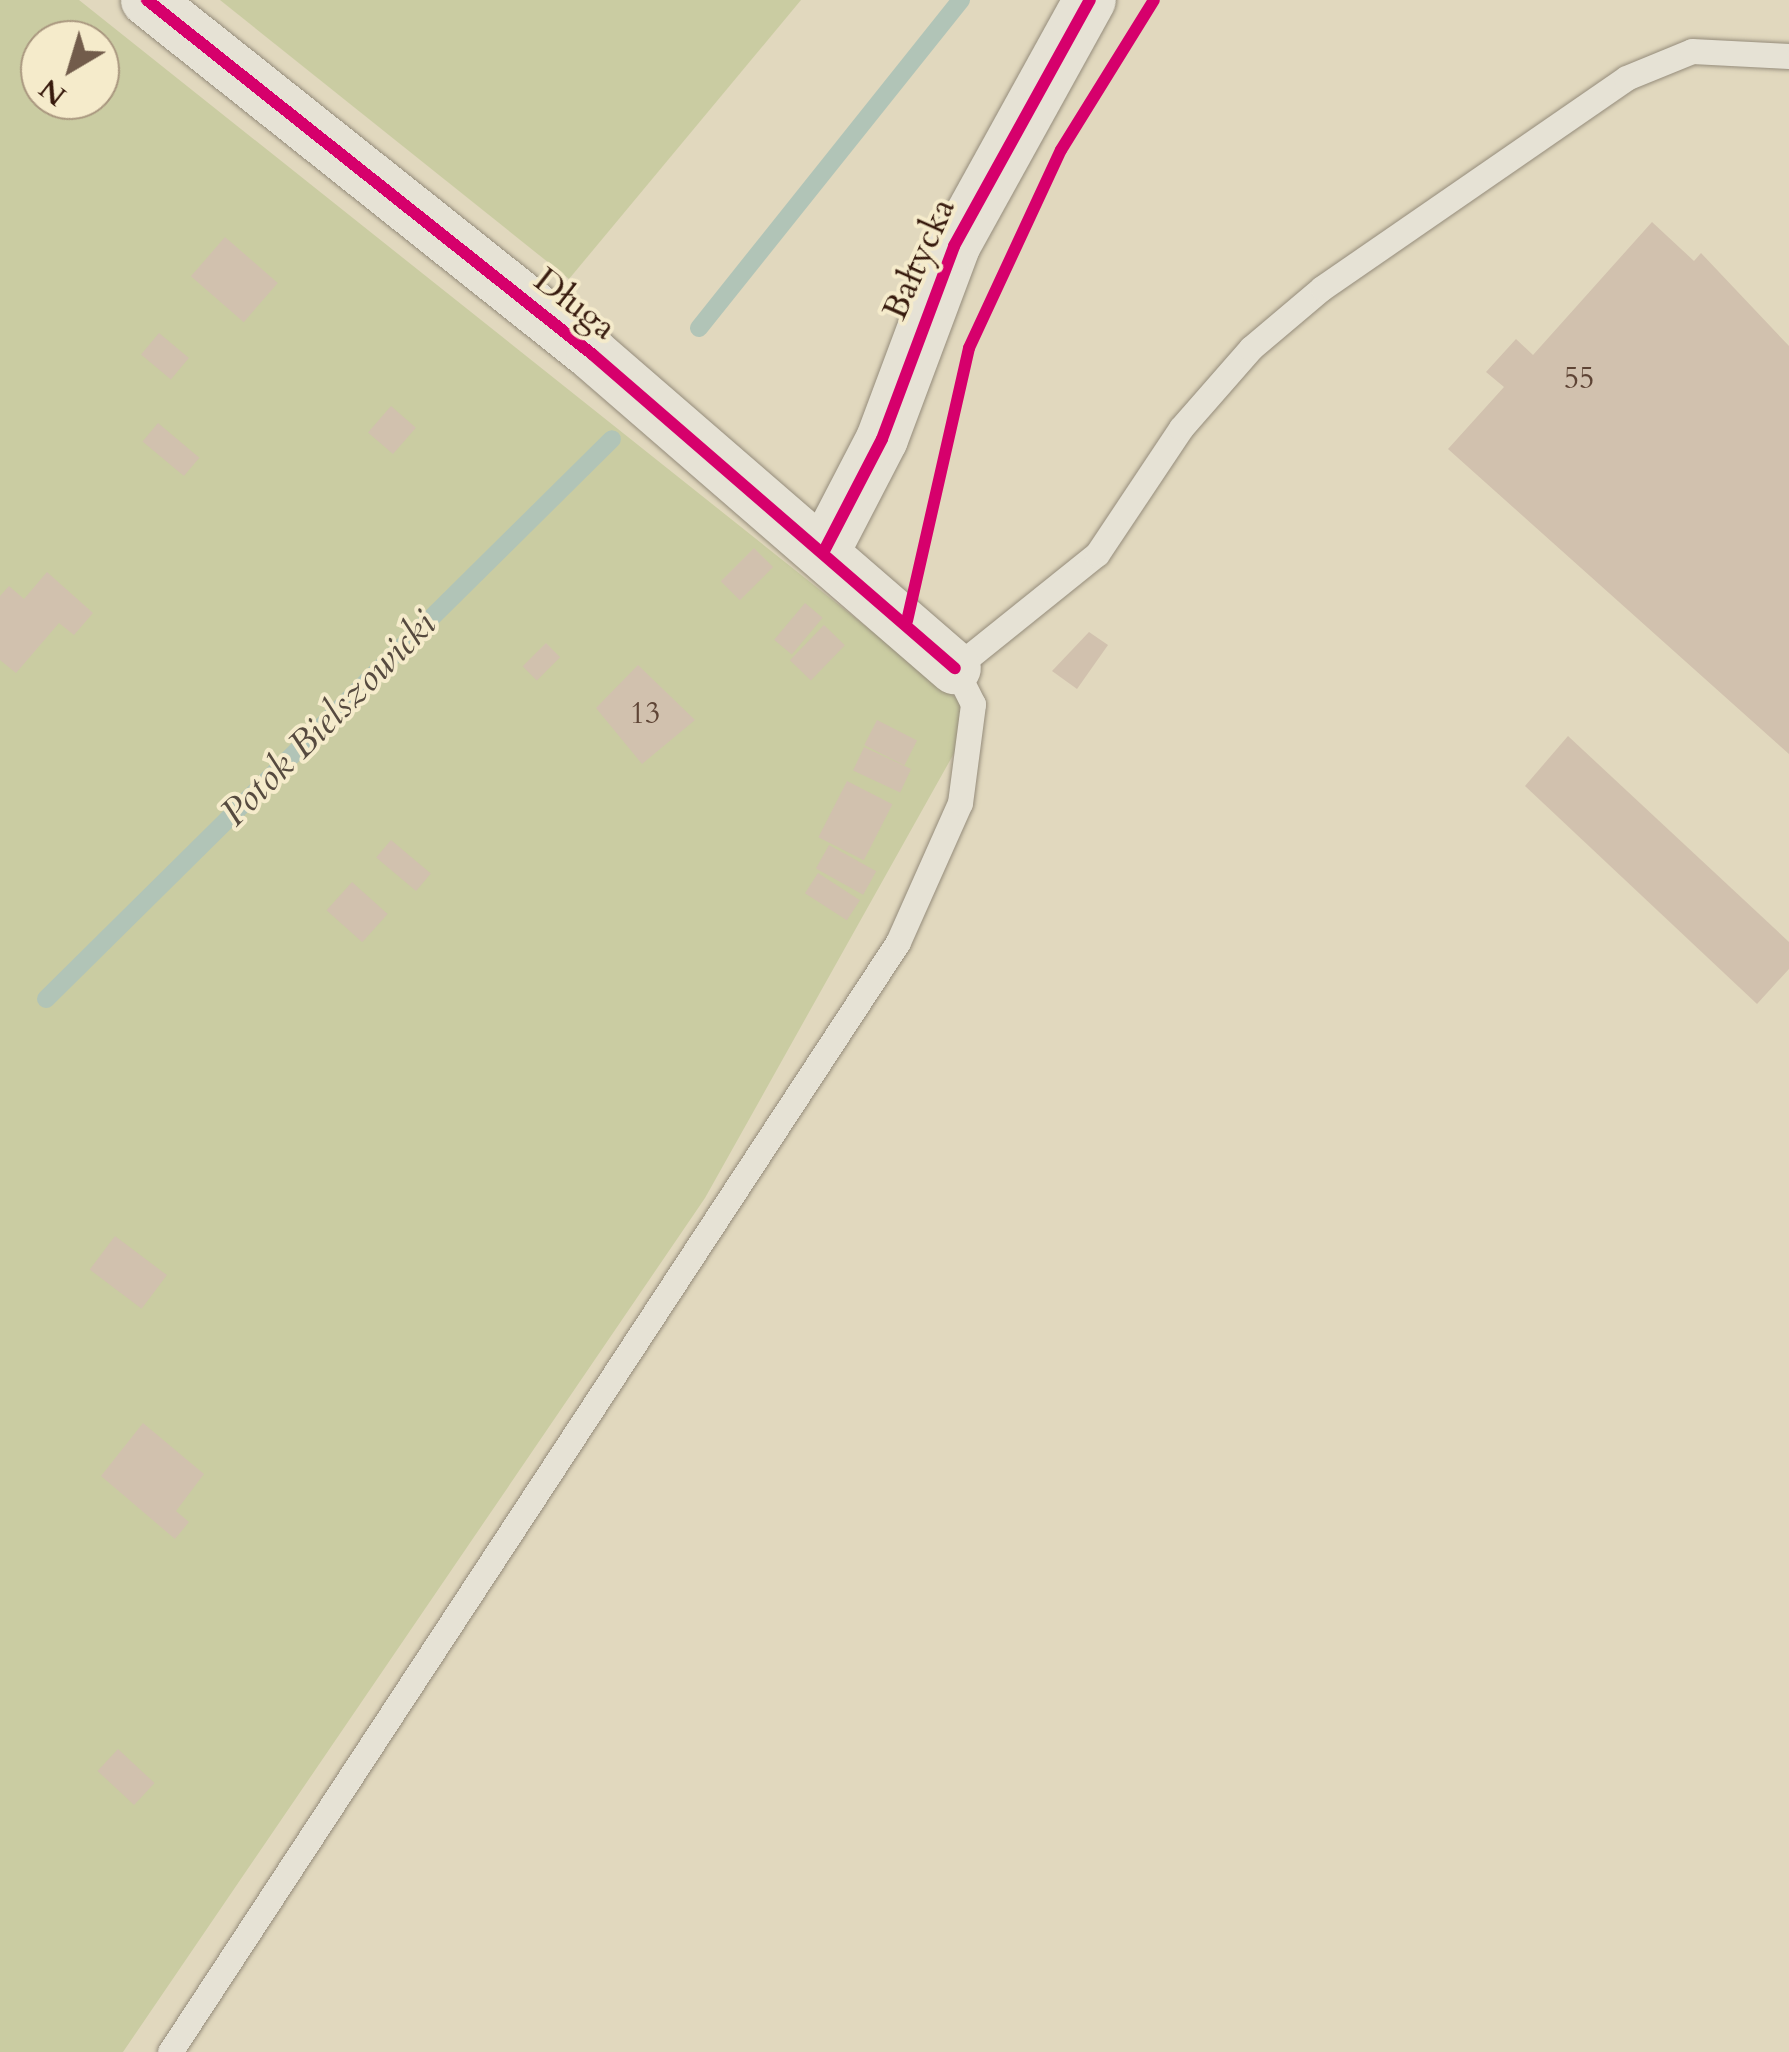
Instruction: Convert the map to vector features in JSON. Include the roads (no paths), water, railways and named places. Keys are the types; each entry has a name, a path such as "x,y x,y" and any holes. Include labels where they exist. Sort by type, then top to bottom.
{"street":[{"name":"Długa","path":"147,0 824,551 955,668"},
{"name":"Bałtycka","path":"824,551 882,440 954,246 1090,0"}],"lane":[{"path":"170,2052 898,942 960,802 973,704 955,668 1097,554 1181,428 1252,348 1322,288 1626,78 1692,52 1789,56"}],"waterway":[{"name":"Potok Bielszowicki","path":"699,328 961,0"},
{"name":"Potok Bielszowicki","path":"46,999 612,439"}]}
